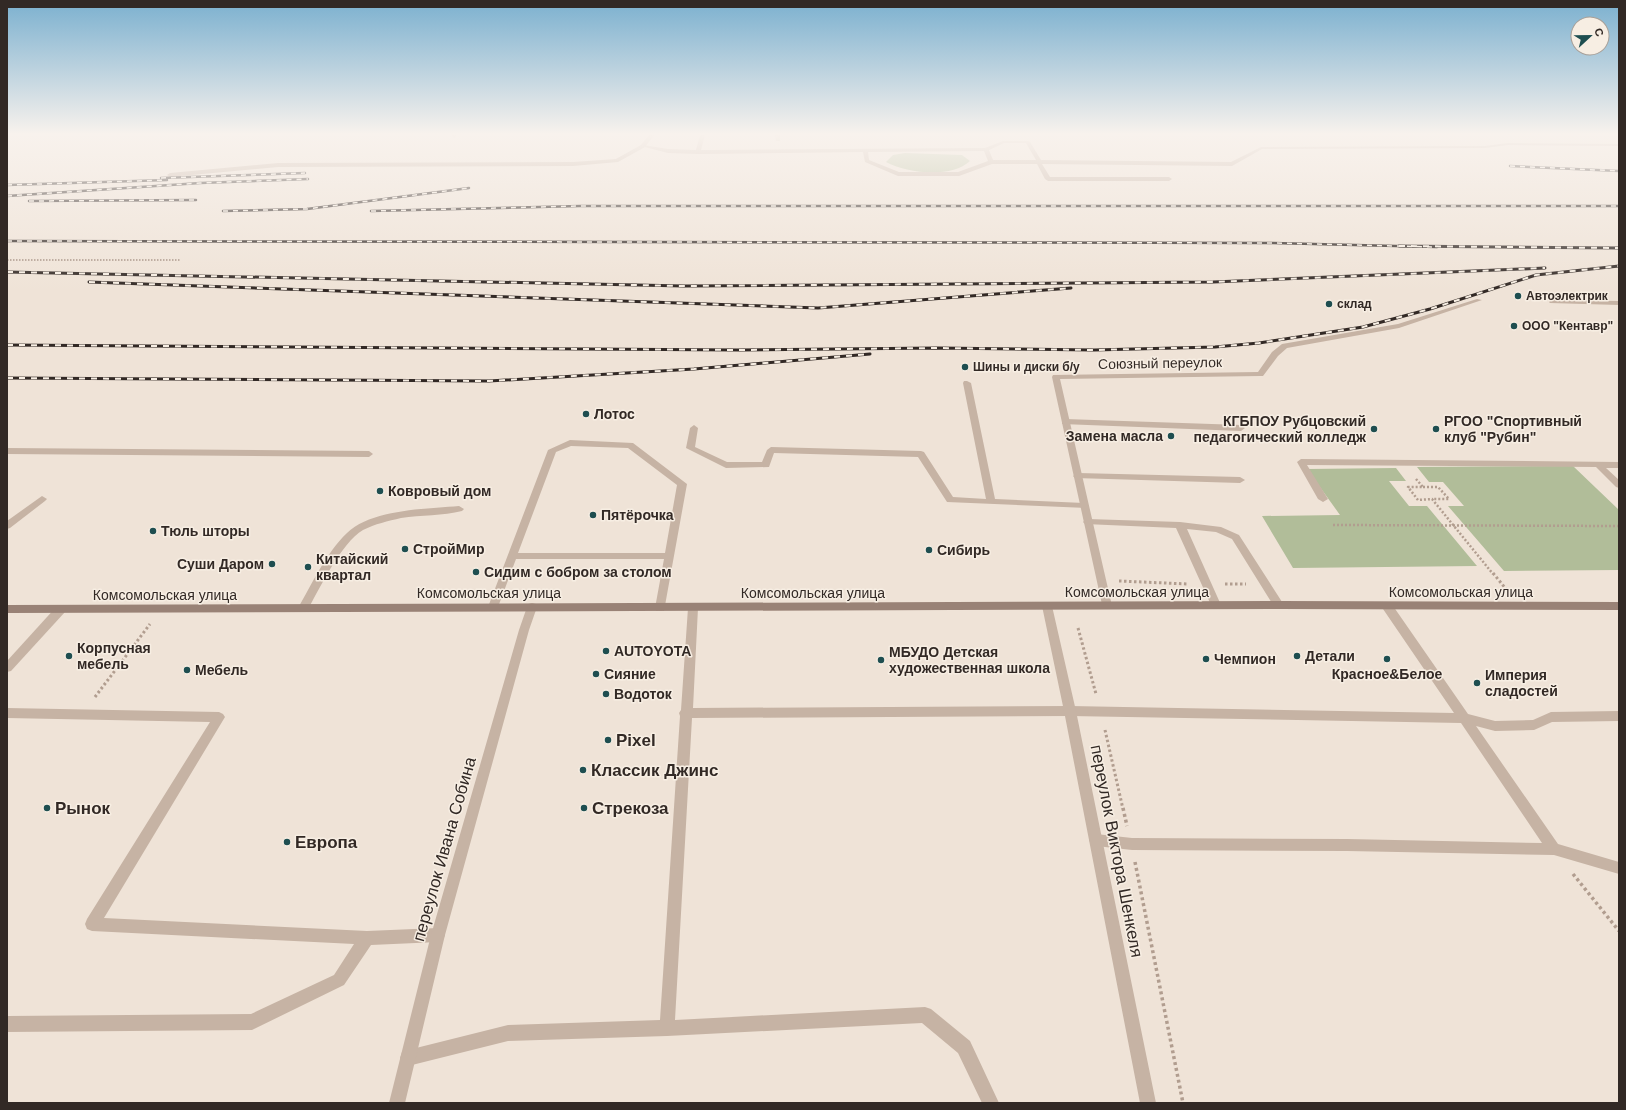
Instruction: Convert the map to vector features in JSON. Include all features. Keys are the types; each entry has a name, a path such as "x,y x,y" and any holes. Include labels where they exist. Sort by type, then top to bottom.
{"main road":[{"name":"Комсомольская улица","path":"7,609 493,607 693,608 1216,605 1619,606"}],"street":[{"name":"Союзный переулок","path":"1107,606 1056,377 1260,374 1275,354 1285,346 1399,326 1479,300"},
{"path":"1552,302 1619,303"},
{"path":"967,383 991,502"},
{"path":"1065,422 1241,428"},
{"path":"694,428 690,448 726,465 766,465 771,450 921,454 950,500 1084,506"},
{"path":"493,607 552,450 570,443 630,445 682,484 660,608"},
{"path":"7,451 369,454"},
{"path":"1323,499 1301,462 1619,466"},
{"path":"1599,466 1619,485"},
{"path":"1078,476 1240,480"},
{"path":"7,526 42,499"},
{"path":"303,608 351,535 372,523 402,515 459,509"},
{"path":"1088,522 1218,529 1236,537 1279,605"},
{"path":"1180,526 1216,605"},
{"path":"513,556 669,556"},
{"name":"переулок Виктора Шенкеля","path":"1047,606 1070,711 1148,1103"},
{"path":"1387,606 1554,849"},
{"name":"переулок Ивана Собина","path":"397,1103 438,935 524,630 532,607"},
{"path":"668,1028 693,608"},
{"path":"7,668 61,609"},
{"path":"686,713 1101,711 1465,718 1496,726 1534,725 1551,717 1619,716"},
{"path":"7,713 218,717 92,924 367,938 438,935"},
{"path":"1096,840 1132,844 1339,845 1554,849 1619,868"},
{"path":"7,1024 252,1022 339,980 367,938"},
{"path":"408,1058 508,1033 668,1028 926,1015 964,1047 991,1103"}],"path":[{"path":"7,260 181,260"},
{"path":"1403,463 1423,487"},
{"path":"1408,487 1423,487 1438,487 1449,499 1418,500 1408,487"},
{"path":"1432,499 1520,606"},
{"path":"1333,525 1619,526"},
{"path":"1101,581 1266,584"},
{"path":"81,715 162,609"},
{"path":"1078,628 1101,711 1132,844 1183,1103"},
{"path":"1554,849 1619,931"}],"green space":[{"path":"1573,466 1619,510 1619,570 1504,571 1448,506 1464,506 1443,482 1429,482 1417,467"},
{"path":"1396,468 1406,481 1389,481 1409,506 1427,506 1477,566 1293,568 1262,516 1340,515 1307,469"}],"railway":[{"path":"7,196 144,187"},
{"path":"223,211 307,209 469,188"},
{"path":"29,201 196,200"},
{"path":"371,211 580,206 1619,206"},
{"path":"7,241 1273,243 1437,247"},
{"path":"1399,246 1619,248"},
{"path":"7,345 740,350 938,348 1094,350 1215,347 1259,343 1363,327 1430,309 1536,275 1619,266"},
{"path":"7,272 684,286 1213,282 1545,268"},
{"path":"89,282 818,308 1071,288"},
{"path":"7,378 489,381 694,369 870,354"}],"place":[{"name":"Автоэлектрик","path":"1518,296"},
{"name":"склад","path":"1329,304"},
{"name":"ООО \"Кентавр\"","path":"1514,326"},
{"name":"Шины и диски б/у","path":"965,367"},
{"name":"Лотос","path":"586,414"},
{"name":"КГБПОУ Рубцовский педагогический колледж","path":"1374,429"},
{"name":"РГОО \"Спортивный клуб \"Рубин\"","path":"1436,429"},
{"name":"Замена масла","path":"1171,436"},
{"name":"Ковровый дом","path":"380,491"},
{"name":"Пятёрочка","path":"593,515"},
{"name":"Тюль шторы","path":"153,531"},
{"name":"СтройМир","path":"405,549"},
{"name":"Сибирь","path":"929,550"},
{"name":"Суши Даром","path":"272,564"},
{"name":"Китайский квартал","path":"308,567"},
{"name":"Сидим с бобром за столом","path":"476,572"},
{"name":"AUTOYOTA","path":"606,651"},
{"name":"Корпусная мебель","path":"69,656"},
{"name":"Детали","path":"1297,656"},
{"name":"Чемпион","path":"1206,659"},
{"name":"Красное&Белое","path":"1387,659"},
{"name":"МБУДО Детская художественная школа","path":"881,660"},
{"name":"Мебель","path":"187,670"},
{"name":"Сияние","path":"596,674"},
{"name":"Империя сладостей","path":"1477,683"},
{"name":"Водоток","path":"606,694"},
{"name":"Pixel","path":"608,740"},
{"name":"Классик Джинс","path":"583,770"},
{"name":"Рынок","path":"47,808"},
{"name":"Стрекоза","path":"584,808"},
{"name":"Европа","path":"287,842"}]}
